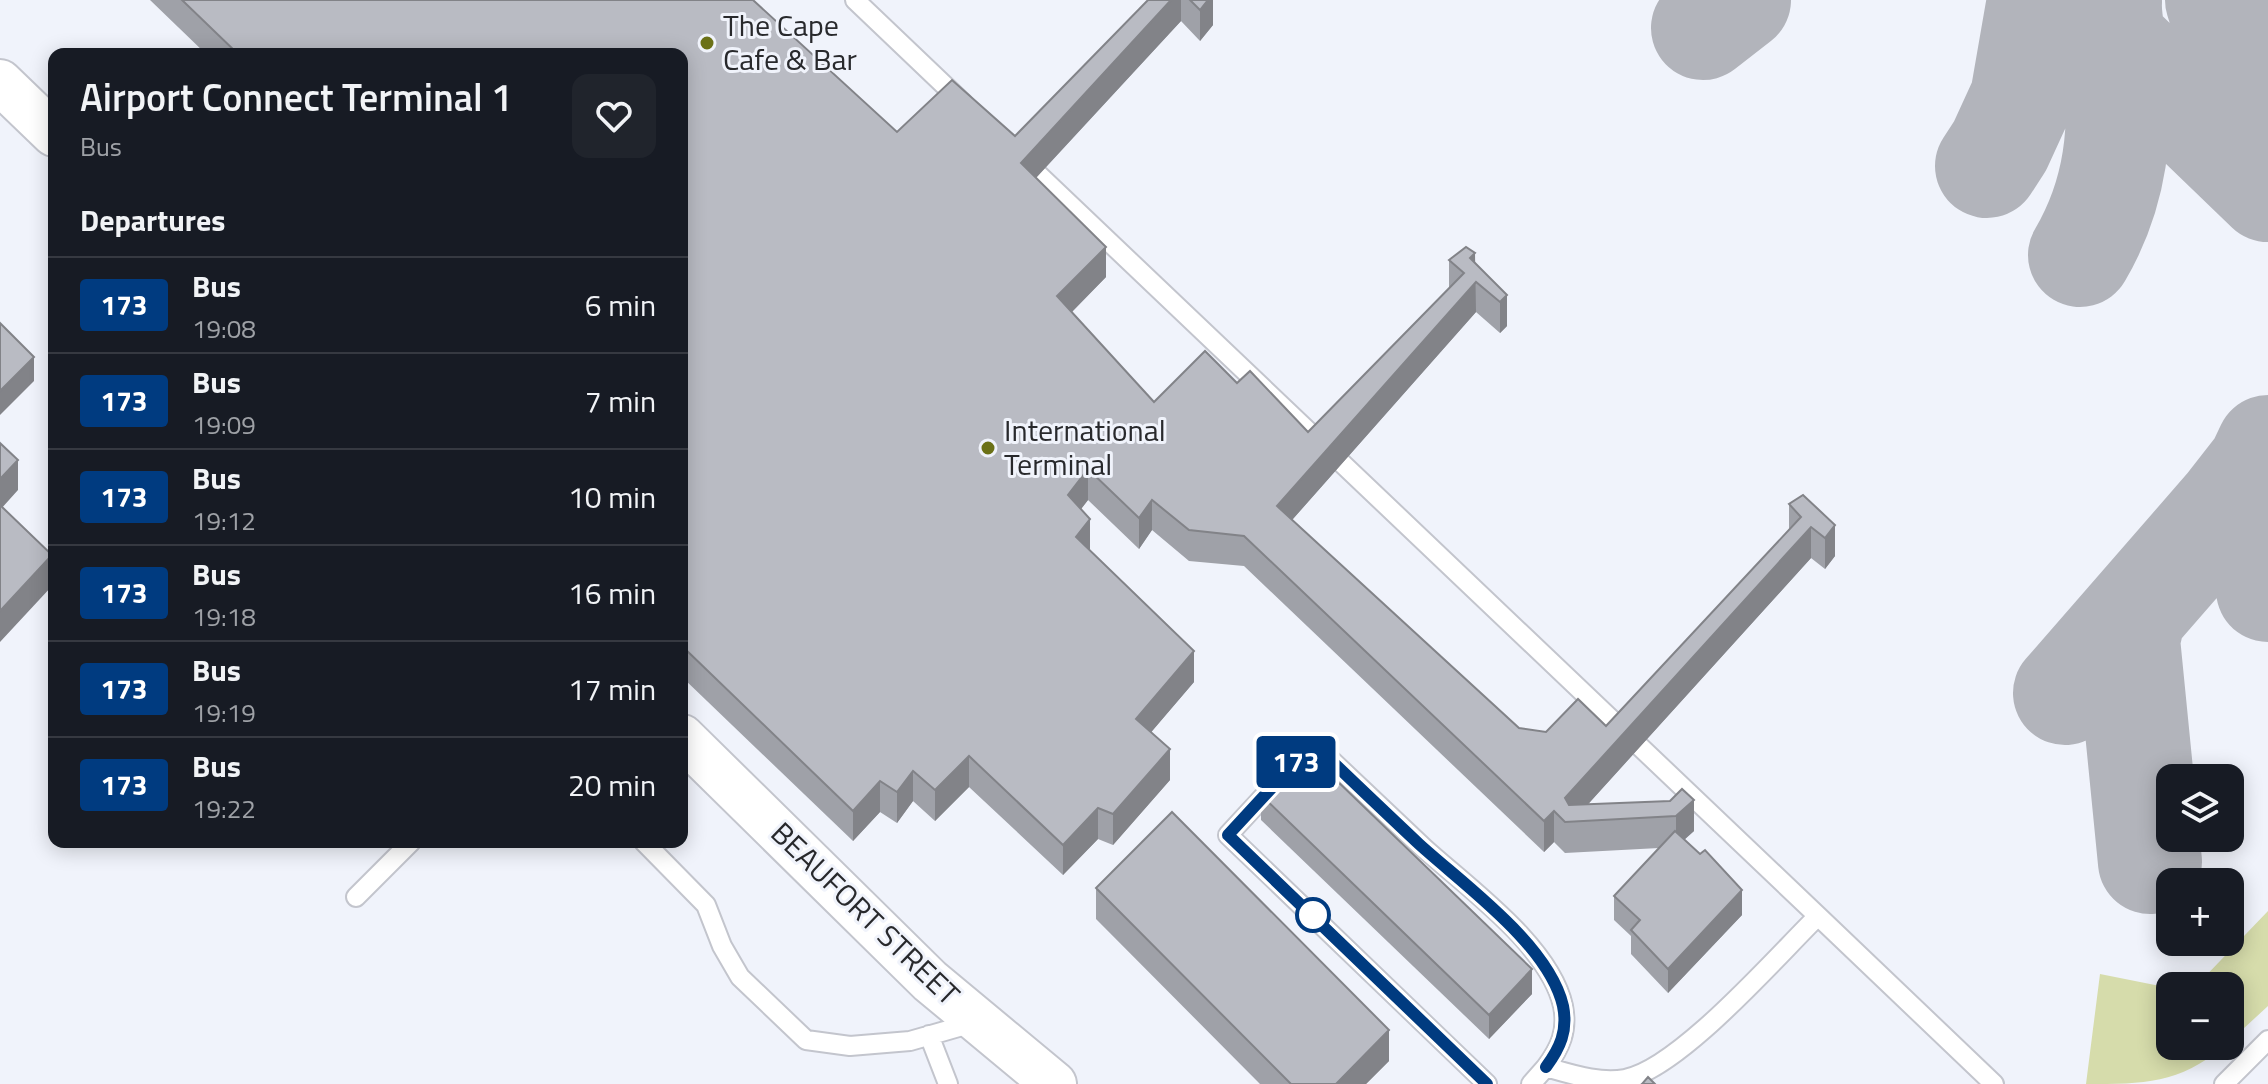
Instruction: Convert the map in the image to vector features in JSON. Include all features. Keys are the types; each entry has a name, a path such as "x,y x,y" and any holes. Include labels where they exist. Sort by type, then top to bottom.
{"street":[{"path":"0,82 48,128"},
{"name":"BEAUFORT STREET","path":"688,743 930,981 1054,1084"}],"lane":[{"path":"855,0 982,121"},
{"path":"1003,142 1994,1084"},
{"path":"1487,1084 1228,835 1313,743 1511,929 1549,971 1563,1006 1562,1045 1531,1084"},
{"path":"356,897 405,848"},
{"path":"650,848 706,905 722,946 740,977 806,1040 850,1046 910,1041 979,1021"},
{"path":"1546,1067 1613,1080 1649,1070 1680,1051 1818,916"},
{"path":"929,1035 948,1084"},
{"path":"2224,1084 2268,1040"}],"green space":[{"path":"2268,911 2268,1006 2244,1028 2244,972 2209,972 2225,956 2244,956 2244,936"},
{"path":"2100,974 2156,985 2156,1060 2206,1060 2160,1079 2086,1084"}],"building":[{"name":"International Terminal","path":"182,0 753,0 897,132 952,80 1015,136 1148,0 1171,0 1021,163 1106,247 1057,296 1154,402 1205,351 1237,383 1250,371 1308,432 1464,273 1449,260 1466,247 1475,253 1470,258 1507,295 1500,302 1476,282 1277,506 1519,728 1546,732 1578,699 1606,726 1801,517 1789,504 1803,495 1835,525 1825,538 1811,527 1565,798 1569,805 1670,801 1682,789 1694,800 1676,816 1565,822 1554,811 1544,821 1244,536 1189,530 1152,500 1139,518 1088,469 1068,495 1090,519 1076,537 1194,651 1136,719 1170,749 1113,814 1098,808 1063,845 969,756 935,790 913,771 897,792 880,781 853,811 688,652 688,48 232,48"},
{"path":"1190,0 1208,0 1200,10"},
{"path":"0,323 34,357 0,391"},
{"path":"0,443 18,460 0,479"},
{"path":"0,505 48,551 48,559 0,611"},
{"path":"1305,750 1532,969 1489,1015 1261,795"},
{"path":"1172,812 1389,1030 1336,1084 1291,1084 1096,888"},
{"path":"1675,831 1700,854 1705,850 1742,890 1668,969 1631,930 1640,920 1614,896"},
{"path":"1648,1077 1655,1084 1642,1084"}],"taxiway":[{"path":"1703,28 1739,0"},
{"path":"1987,166 2000,146 2022,98 2039,0"},
{"path":"2071,0 2268,190"},
{"path":"2217,0 2268,163"},
{"path":"2080,255 2102,208 2117,135 2118,84 2110,2"},
{"path":"2065,693 2227,507 2259,466 2268,447"},
{"path":"2259,466 2253,495 2268,590"},
{"path":"2134,614 2128,640 2150,862"}],"bus line":[{"name":"173","path":"1487,1084 1228,835 1313,743 1530,947 1549,971 1563,1006 1564,1025 1562,1045 1546,1067"}],"place":[{"name":"The Cape Cafe & Bar","path":"707,43"},
{"name":"International Terminal","path":"988,448"}]}
